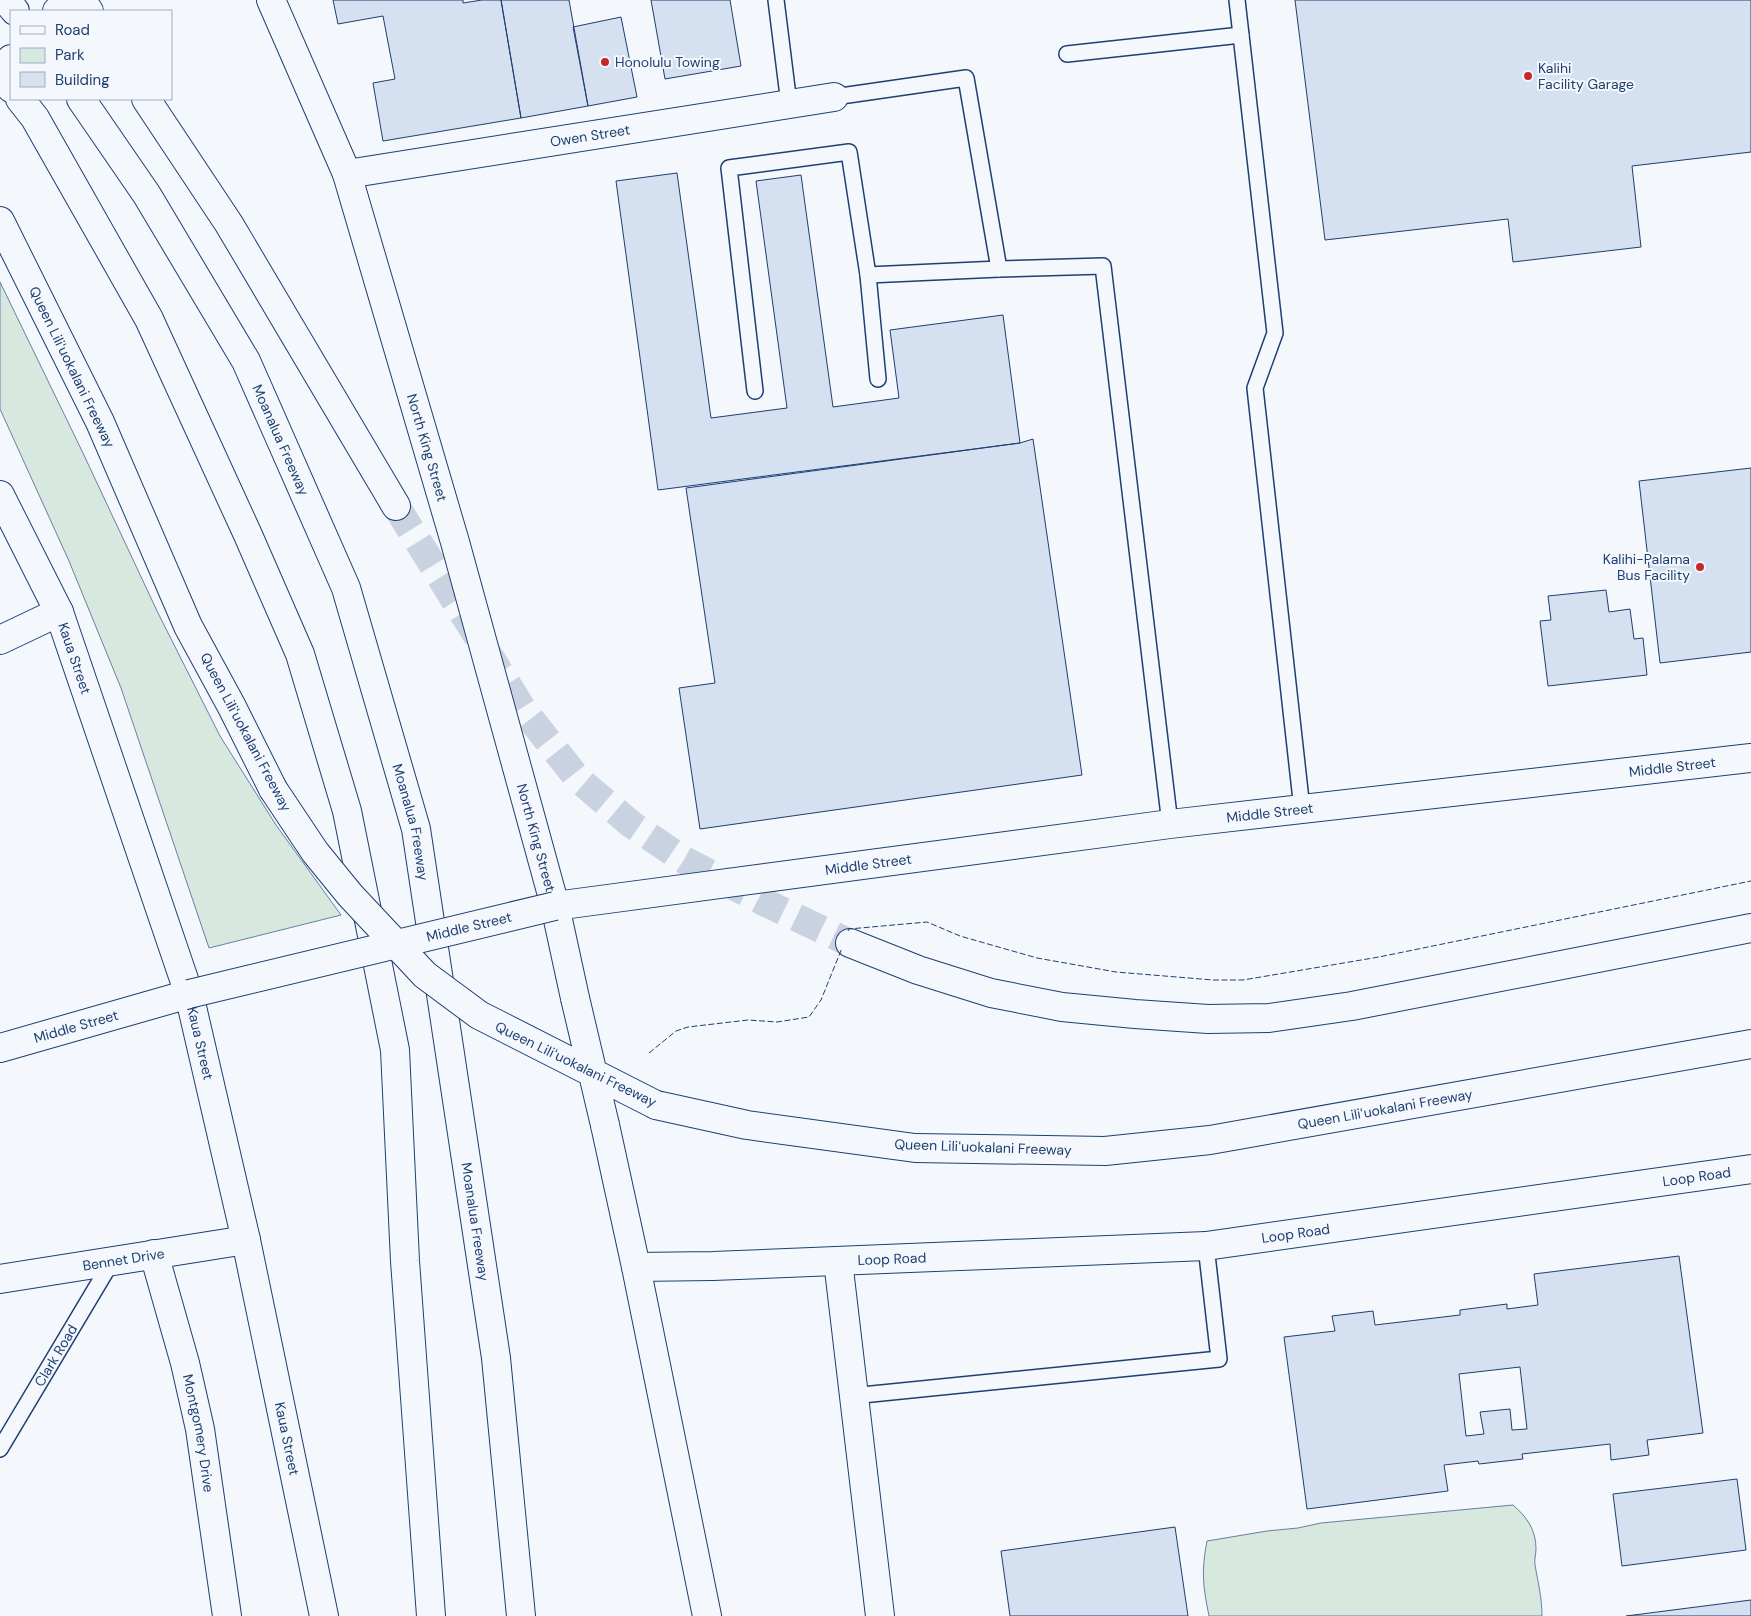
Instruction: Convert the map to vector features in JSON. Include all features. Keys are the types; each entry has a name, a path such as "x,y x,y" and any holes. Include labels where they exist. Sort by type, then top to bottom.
{"main road":[{"path":"6,0 14,10"},
{"path":"58,10 68,0"},
{"name":"North King Street","path":"271,0 347,174 455,542 555,906 636,1267 707,1616"},
{"path":"10,60 0,72 10,87"},
{"name":"Owen Street","path":"347,174 834,97"},
{"name":"Moanalua Freeway","path":"82,100 147,195 246,362 349,597 416,829 496,1358 521,1616"},
{"path":"147,100 229,224 396,506"},
{"path":"28,108 149,319 248,535 300,654 347,811 395,1050 406,1271 432,1616"},
{"name":"Queen Liliʻuokalani Freeway","path":"0,221 100,422 188,626 232,707 273,789 315,852 338,881 425,975 479,1015 656,1105 747,1124 914,1148 1104,1151 1210,1140 1751,1044"},
{"name":"Kaua Street","path":"0,495 59,612 189,994 246,1240 324,1616"},
{"path":"0,640 59,612"},
{"name":"Middle Street","path":"0,1048 189,994 555,906 1170,824 1751,758"},
{"path":"850,943 918,970 991,993 1062,1007 1208,1019 1269,1018 1352,1006 1751,928"},
{"name":"Loop Road","path":"636,1267 1206,1246 1751,1169"},
{"name":"Bennet Drive","path":"0,1279 246,1240"},
{"name":"Montgomery Drive","path":"154,1254 185,1363 200,1428 227,1616"},
{"name":"Loop Road","path":"838,1261 852,1396 880,1616"}],"lane":[{"path":"776,0 789,104"},
{"path":"1237,0 1275,333 1255,388 1302,809"},
{"path":"1067,54 1241,35"},
{"path":"834,97 966,78 999,269"},
{"path":"755,391 728,168 849,152 868,275 878,379"},
{"path":"868,275 1103,266 1170,824"},
{"path":"852,1396 1219,1359 1206,1246"},
{"name":"Clark Road","path":"0,1449 112,1261"}],"green space":[{"path":"0,282 158,613 220,736 276,825 341,915 209,948 121,688 69,561 0,409"},
{"path":"1513,1505 1526,1519 1536,1542 1535,1563 1541,1596 1542,1616 1209,1616 1204,1579 1207,1541 1321,1523"}],"building":[{"path":"333,0 463,0 463,3 501,0 521,118 383,141 373,83 395,79 383,16 338,24"},
{"path":"501,0 569,0 588,106 521,118"},
{"path":"651,0 730,0 741,66 665,79"},
{"name":"Kalihi Facility Garage","path":"1295,0 1751,0 1751,152 1632,166 1641,247 1513,262 1508,219 1325,240"},
{"name":"Honolulu Towing","path":"621,17 637,97 588,106 573,27"},
{"path":"677,173 711,418 787,408 756,181 801,175 833,407 899,398 890,330 1003,315 1020,443 658,490 616,181"},
{"path":"1033,439 1082,775 700,829 679,688 715,683 686,488 1020,443"},
{"name":"Kalihi-Palama Bus Facility","path":"1751,468 1751,652 1660,663 1639,481"},
{"path":"1606,590 1609,612 1630,609 1634,639 1643,638 1647,675 1548,686 1540,621 1551,620 1548,596"},
{"path":"1679,1256 1703,1433 1647,1440 1649,1455 1611,1460 1610,1444 1522,1454 1523,1459 1479,1464 1478,1461 1444,1465 1448,1491 1307,1509 1284,1337 1335,1331 1332,1316 1373,1311 1375,1325 1460,1315 1460,1310 1507,1304 1507,1309 1538,1305 1534,1274","holes":["1520,1367 1527,1429 1512,1430 1510,1409 1480,1412 1484,1434 1466,1436 1459,1374"]},
{"path":"1737,1479 1746,1550 1622,1566 1613,1494"},
{"path":"1175,1527 1188,1616 1010,1616 1001,1551"},
{"path":"1751,1600 1751,1616 1626,1616"}],"tunnel":[{"path":"396,506 522,708 578,779 631,824 684,860 764,902 850,943"}],"fence":[{"path":"848,931 849,929 927,922 960,936 1037,958 1116,972 1213,980 1243,980 1379,957 1751,881"},
{"path":"649,1053 676,1031 688,1027 748,1020 777,1022 809,1017 821,1000 842,948"}],"place":[{"name":"Honolulu Towing","path":"605,62"},
{"name":"Kalihi Facility Garage","path":"1528,76"},
{"name":"Kalihi-Palama Bus Facility","path":"1700,567"}]}
